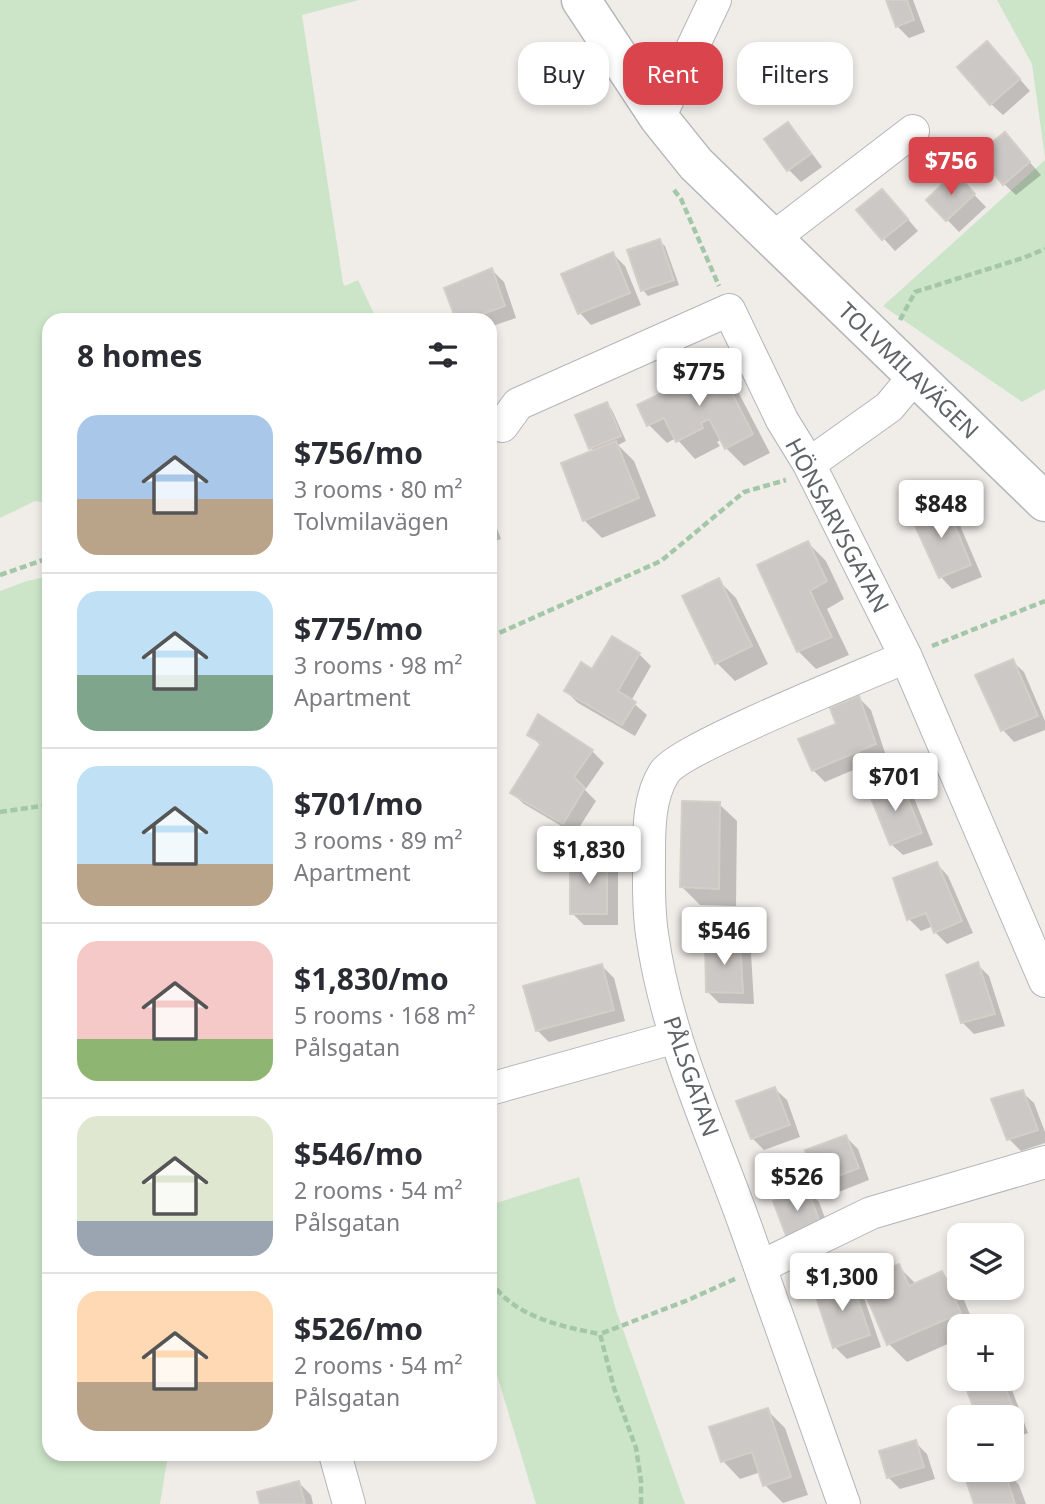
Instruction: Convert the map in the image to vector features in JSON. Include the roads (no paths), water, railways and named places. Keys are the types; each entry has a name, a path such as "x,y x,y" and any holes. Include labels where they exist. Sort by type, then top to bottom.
{"street":[{"name":"TOLVMILAVÄGEN","path":"581,0 659,118 696,164 1045,502"},
{"path":"659,118 715,0"},
{"path":"772,239 913,131"},
{"name":"HÖNSARVSGATAN","path":"502,426 518,404 730,310 782,420 811,469 906,657 1045,981"},
{"path":"811,469 889,407 914,377"},
{"name":"PÅLSGATAN","path":"844,1504 676,1037 652,937 649,906 650,814 665,771 685,757 732,733 906,657"},
{"path":"497,1087 676,1037"},
{"path":"760,1268 871,1213 1045,1162"},
{"path":"337,1461 349,1504"}]}
